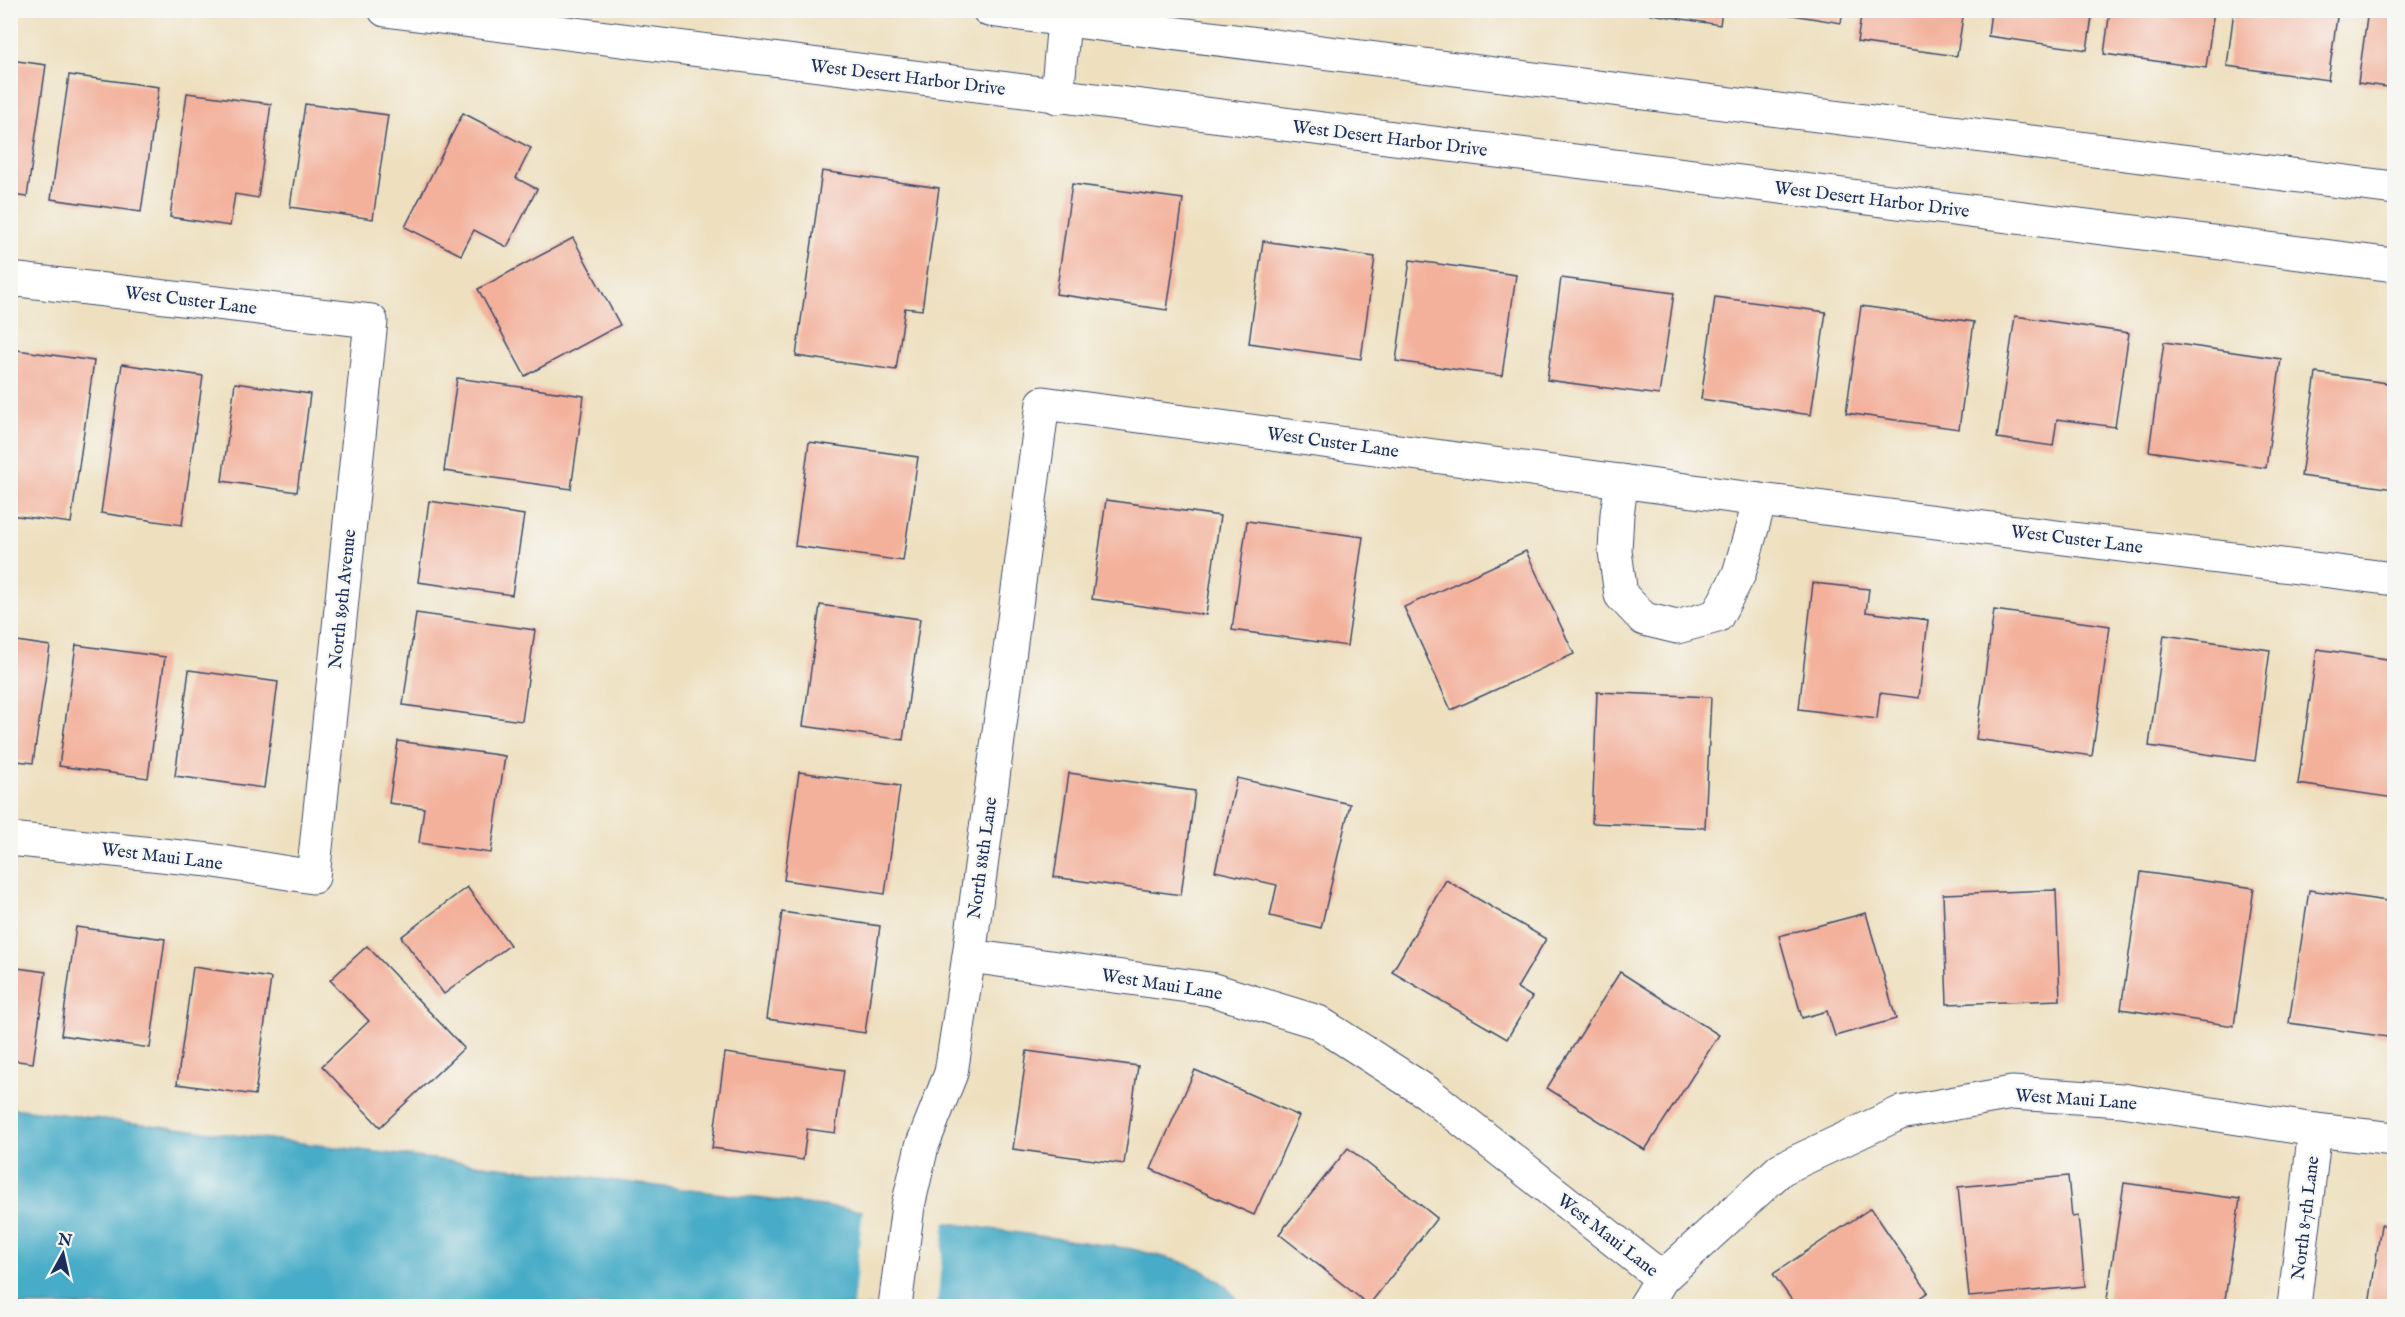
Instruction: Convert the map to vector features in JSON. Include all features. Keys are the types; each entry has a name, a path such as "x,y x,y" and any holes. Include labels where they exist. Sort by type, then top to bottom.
{"street":[{"name":"West Desert Harbor Drive","path":"385,10 469,16 1057,96 2394,265"},
{"path":"988,10 1065,15 2394,188"},
{"path":"1057,96 1065,15"},
{"name":"West Custer Lane","path":"10,279 370,321"},
{"name":"North 89th Avenue","path":"313,877 370,321"},
{"name":"West Custer Lane","path":"1043,403 1760,500 2394,579"},
{"name":"North 88th Lane","path":"895,1306 908,1206 922,1146 951,1073 969,956 1043,403"},
{"path":"1622,481 1615,551 1621,595 1644,619 1677,627 1717,616 1739,574 1760,500"},
{"name":"West Maui Lane","path":"10,839 209,860 313,877"},
{"name":"West Maui Lane","path":"969,956 1210,989 1318,1022 1428,1093 1662,1278 1781,1169 1900,1113 2012,1093 2122,1100 2315,1130 2394,1139"},
{"name":"North 87th Lane","path":"2294,1306 2315,1130"},
{"path":"1645,1306 1662,1278"}],"water":[{"path":"11,1108 863,1211 1132,1249 1179,1261 1202,1270 1222,1283 1244,1306 11,1306"}],"pier":[{"path":"863,1208 945,1221 937,1306 853,1306"}],"building":[{"path":"1626,10 1722,10 1720,25"},
{"path":"1762,10 1843,10 1841,23"},
{"path":"1862,10 1964,10 1957,56 1857,42"},
{"path":"1991,10 2093,10 2087,50 1988,36"},
{"path":"2110,10 2214,10 2206,68 2104,54"},
{"path":"2234,10 2338,10 2328,80 2227,66"},
{"path":"2368,10 2394,10 2394,88 2358,83"},
{"path":"10,60 46,65 27,197 10,195"},
{"path":"69,75 159,87 141,212 51,199"},
{"path":"187,93 271,104 258,198 235,194 230,226 170,217"},
{"path":"305,104 388,115 373,219 290,207"},
{"path":"463,113 531,148 516,178 537,189 507,247 474,230 461,255 405,227"},
{"path":"822,171 939,188 922,310 905,308 896,370 796,356"},
{"path":"1072,184 1183,199 1167,310 1056,294"},
{"path":"573,238 620,325 525,376 478,289"},
{"path":"1263,241 1375,257 1361,359 1249,343"},
{"path":"1410,260 1516,275 1502,376 1396,361"},
{"path":"1561,278 1674,293 1659,395 1547,380"},
{"path":"1715,297 1826,312 1811,415 1701,399"},
{"path":"1861,306 1974,322 1959,429 1846,413"},
{"path":"2015,316 2129,333 2115,427 2057,419 2053,446 1997,438"},
{"path":"2164,342 2281,359 2266,468 2149,451"},
{"path":"10,349 94,361 71,523 10,515"},
{"path":"122,364 203,376 182,525 101,513"},
{"path":"2316,373 2394,384 2394,489 2301,476"},
{"path":"457,378 584,396 571,489 444,471"},
{"path":"235,383 310,394 297,492 222,481"},
{"path":"809,442 918,457 903,561 795,546"},
{"path":"1106,500 1220,516 1206,615 1092,599"},
{"path":"429,501 524,515 512,595 418,582"},
{"path":"1247,521 1363,537 1347,646 1232,630"},
{"path":"1526,551 1574,654 1451,710 1404,607"},
{"path":"1813,583 1869,589 1866,612 1928,620 1919,698 1880,693 1877,719 1799,709"},
{"path":"820,605 920,619 903,740 803,726"},
{"path":"1994,610 2110,626 2092,756 1976,739"},
{"path":"416,613 535,630 522,721 403,705"},
{"path":"2164,635 2270,650 2255,761 2149,746"},
{"path":"10,640 50,646 33,763 10,760"},
{"path":"76,645 165,657 148,778 59,766"},
{"path":"2317,649 2394,660 2394,798 2298,784"},
{"path":"189,670 278,682 264,788 175,776"},
{"path":"1597,692 1711,697 1705,828 1592,823"},
{"path":"398,741 505,756 491,853 419,843 424,808 389,803"},
{"path":"799,772 900,786 885,894 784,880"},
{"path":"1069,773 1195,791 1181,895 1054,877"},
{"path":"1237,778 1350,804 1321,928 1270,916 1277,885 1215,871"},
{"path":"2141,872 2254,888 2234,1026 2121,1009"},
{"path":"1446,880 1546,939 1517,988 1532,997 1507,1039 1392,972"},
{"path":"467,887 510,945 444,994 401,937"},
{"path":"2056,890 2060,1000 1947,1004 1943,894"},
{"path":"2309,890 2394,902 2394,1038 2289,1023"},
{"path":"782,912 880,926 865,1033 767,1019"},
{"path":"1866,913 1896,1019 1835,1036 1827,1011 1802,1018 1779,936"},
{"path":"76,927 165,939 150,1048 61,1035"},
{"path":"367,946 464,1048 380,1127 322,1066 369,1021 330,980"},
{"path":"10,967 46,972 33,1063 10,1060"},
{"path":"193,967 271,978 255,1095 177,1084"},
{"path":"1620,972 1719,1035 1645,1150 1547,1088"},
{"path":"1027,1051 1138,1066 1124,1164 1013,1149"},
{"path":"725,1053 844,1070 835,1133 807,1129 803,1160 712,1148"},
{"path":"1195,1070 1299,1116 1254,1215 1151,1169"},
{"path":"1348,1148 1437,1218 1369,1305 1279,1234"},
{"path":"2068,1176 2072,1217 2078,1216 2085,1286 1969,1297 1958,1187"},
{"path":"2124,1183 2240,1199 2224,1306 2106,1306"},
{"path":"1871,1208 1928,1292 1908,1306 1796,1306 1773,1274"},
{"path":"2381,1225 2394,1227 2394,1306 2369,1306"}]}
